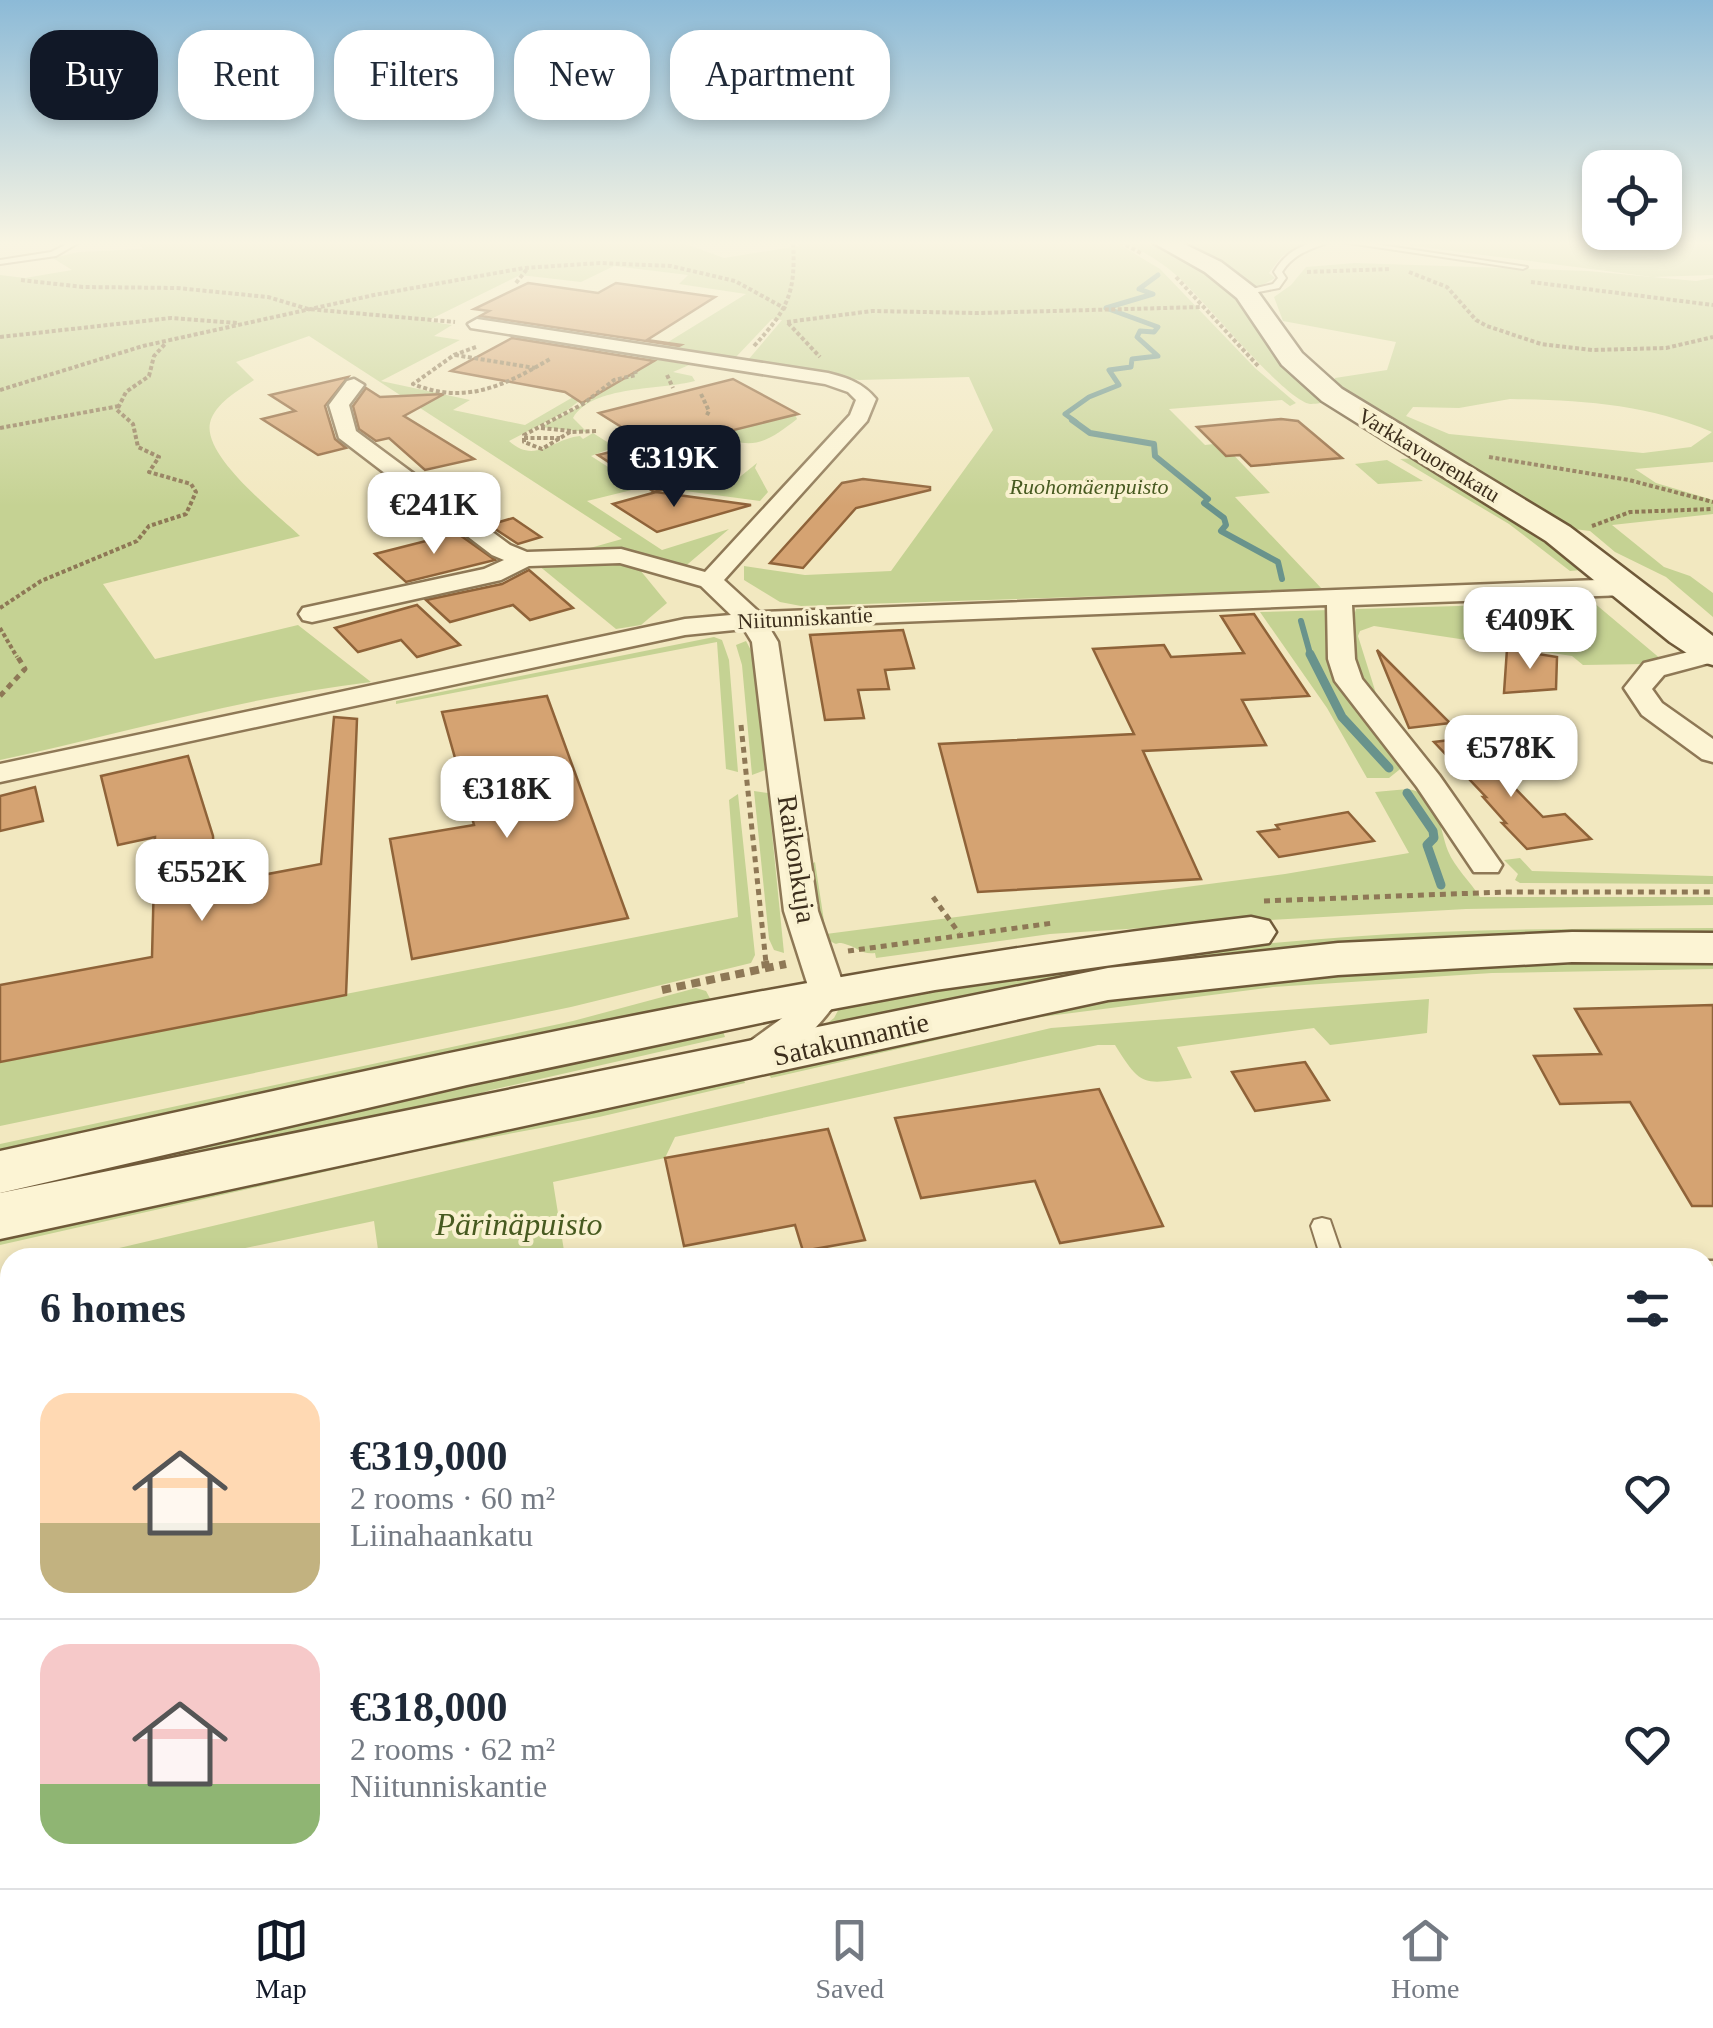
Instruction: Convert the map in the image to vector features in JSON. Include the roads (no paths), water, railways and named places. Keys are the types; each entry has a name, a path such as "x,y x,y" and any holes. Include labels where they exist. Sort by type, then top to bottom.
{"main road":[{"name":"Varkkavuorenkatu","path":"1272,330 1292,359 1322,387 1379,426 1532,516 1713,654"},
{"name":"Satakunnantie","path":"0,1172 827,990 1099,947 1281,929 1434,921 1713,917"},
{"name":"Satakunnantie","path":"0,1216 268,1156 746,1062 1036,997 1206,971 1498,950 1713,948"}],"street":[{"path":"480,335 736,365 839,382 861,392 866,403 860,417 710,582"},
{"path":"354,385 339,405 346,434 476,534 524,559"},
{"path":"312,614 477,578 524,559 609,554 710,582 752,620"},
{"name":"Niitunniskantie","path":"0,773 685,627 752,620 1624,587"},
{"path":"1336,598 1343,614 1338,647 1349,681 1428,781 1486,865"},
{"name":"Raikonkuja","path":"752,620 764,642 801,912 827,990"},
{"path":"1713,654 1654,669 1638,688 1648,704 1713,753"},
{"path":"746,1062 805,1020 827,990"}],"lane":[{"path":"1322,1226 1329,1248"}],"waterway":[{"path":"1076,422 1065,414 1089,397 1119,385 1109,370 1131,367 1132,359 1158,356 1137,337 1140,331 1156,330"},
{"path":"1072,420 1090,433 1154,444 1155,456 1208,499 1204,503 1224,518 1226,525 1221,531 1278,562 1282,579"},
{"path":"1301,621 1310,655"},
{"path":"1310,655 1342,717 1389,768"},
{"path":"1407,793 1433,831 1434,838 1427,845 1441,885"}],"park label":[{"name":"Ruohomäenpuisto","path":"1089,486"},
{"name":"Pärinäpuisto","path":"519,1224"}]}
